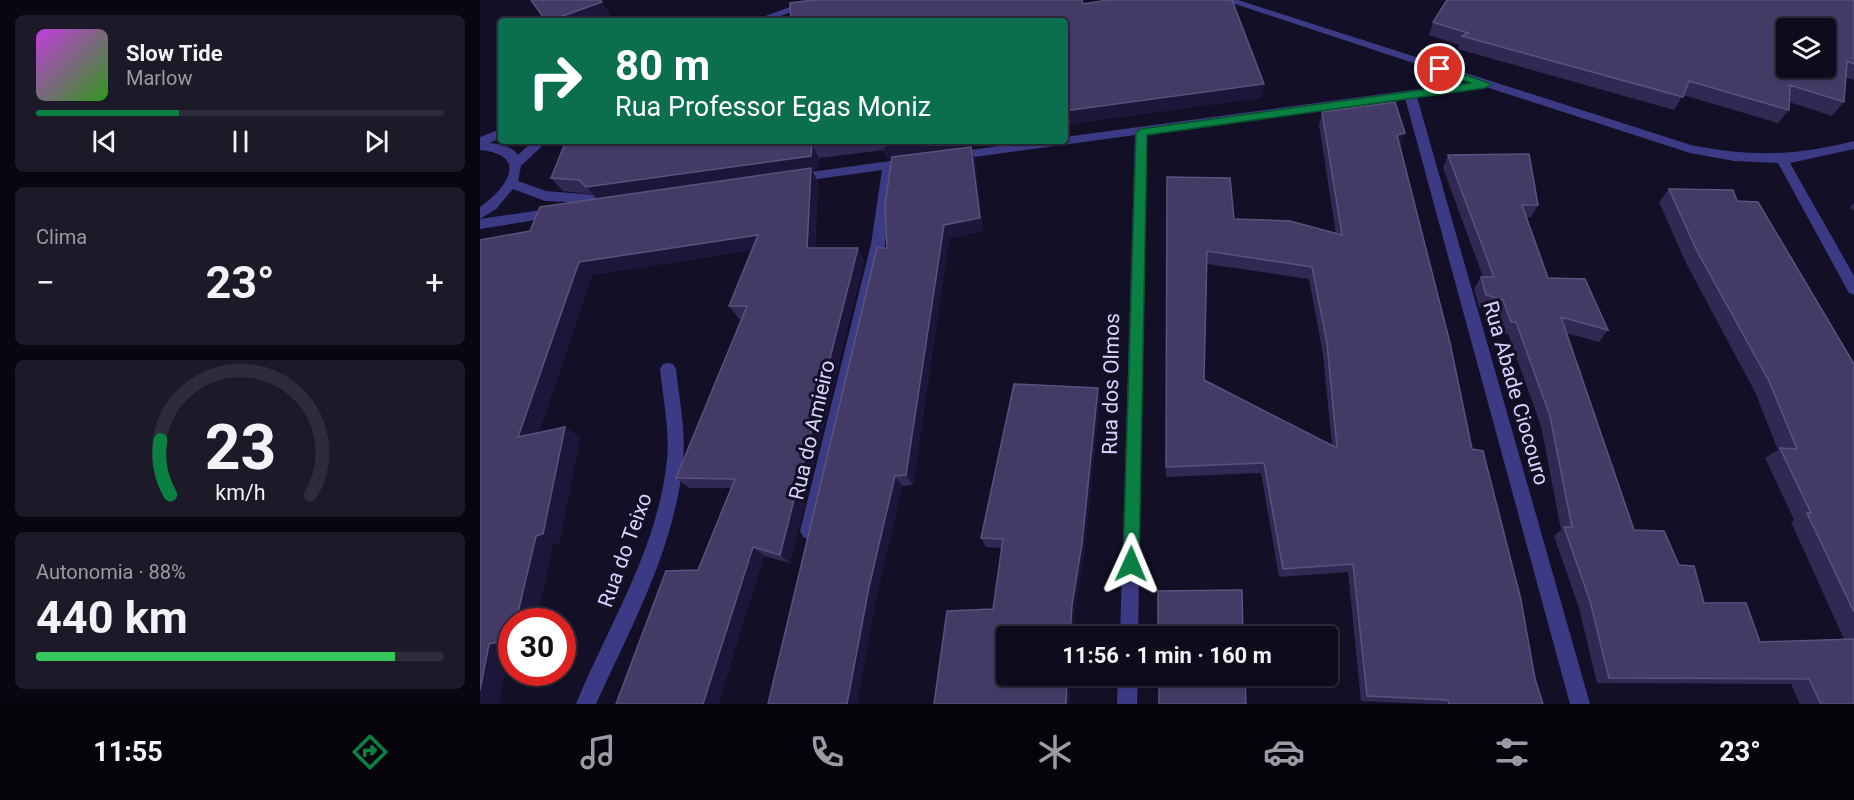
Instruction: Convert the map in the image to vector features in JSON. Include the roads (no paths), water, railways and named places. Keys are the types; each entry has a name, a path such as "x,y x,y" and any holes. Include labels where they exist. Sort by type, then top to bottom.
{"street":[{"path":"766,18 819,0"},
{"path":"1228,0 1690,149 1756,160 1784,161 1854,145"},
{"path":"1068,141 1485,84"},
{"name":"Rua Abade Ciocouro","path":"1410,94 1580,704"},
{"name":"Rua dos Olmos","path":"1129,626 1141,132"},
{"path":"480,144 498,135"},
{"path":"480,144 500,149 510,155 516,164"},
{"path":"480,214 504,196 513,183 516,164 538,144"},
{"path":"783,180 1047,144"},
{"path":"1784,161 1854,289"},
{"name":"Rua do Amieiro","path":"806,543 878,244 889,165"},
{"path":"480,224 618,203 545,196 513,183"},
{"name":"Rua do Teixo","path":"586,704 656,540 670,494 675,460 675,429 668,369"},
{"path":"1127,704 1128,686"}]}
